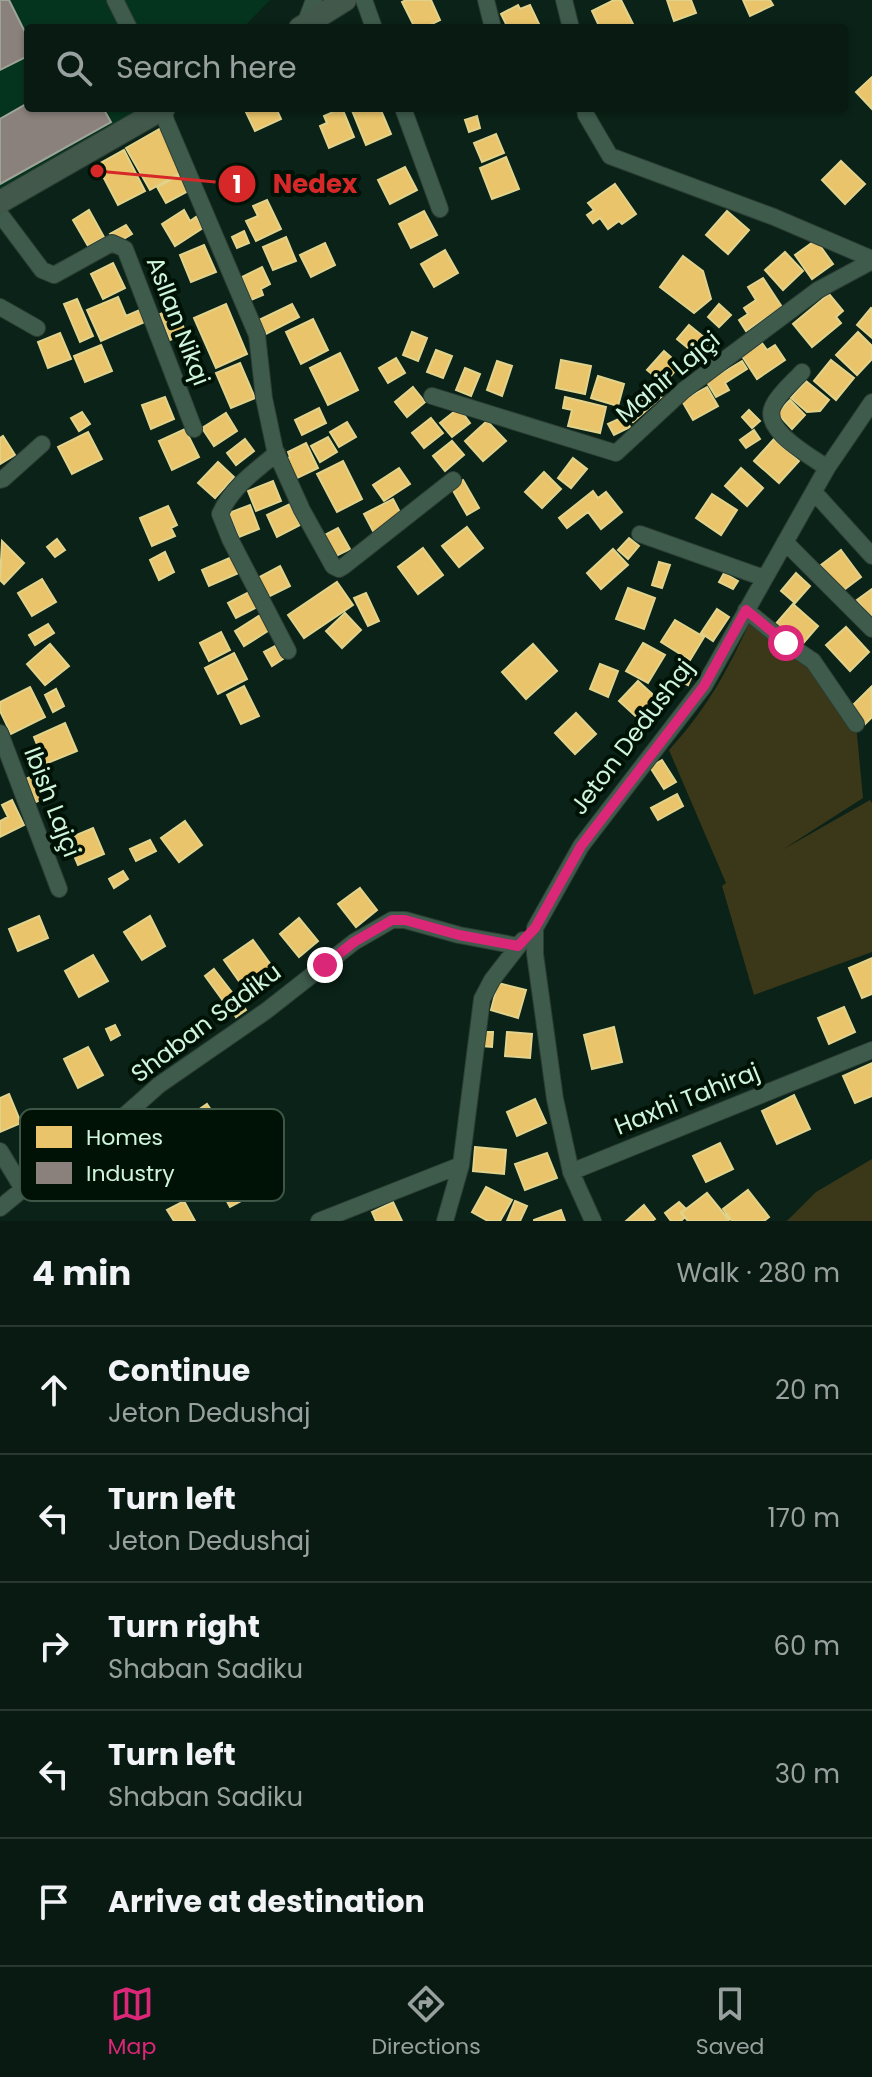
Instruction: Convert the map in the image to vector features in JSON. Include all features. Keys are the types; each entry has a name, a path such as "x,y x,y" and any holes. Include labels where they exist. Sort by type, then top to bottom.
{"street":[{"path":"115,0 127,24"},
{"path":"303,24 314,0"},
{"path":"305,24 345,0"},
{"path":"364,0 373,24"},
{"path":"486,0 492,24"},
{"path":"564,0 570,24"},
{"path":"0,202 156,112"},
{"path":"165,112 257,335 264,398 277,453 308,521 333,566 339,569 453,480"},
{"path":"404,112 440,209"},
{"path":"586,112 610,156 774,217 872,260"},
{"name":"Asllan Nikqi","path":"0,214 42,270 54,275 112,243 125,249 194,429"},
{"name":"Mahir Lajçi","path":"432,396 616,453 684,390 818,290 872,260"},
{"path":"0,307 37,328"},
{"path":"802,372 772,407 771,421 779,433 827,468"},
{"name":"Jeton Dedushaj","path":"445,1221 461,1165 482,999 492,980 535,928 581,846 704,686 827,468 870,408"},
{"path":"0,480 42,444"},
{"path":"277,453 246,478 226,500 220,514 288,651"},
{"path":"814,492 872,556"},
{"path":"640,534 764,578"},
{"path":"785,542 872,629"},
{"path":"746,610 813,661 856,724"},
{"name":"Ibish Lajçi","path":"0,733 59,889"},
{"name":"Shaban Sadiku","path":"132,1109 159,1085 266,1011 354,942 392,920 405,920 459,935 518,946"},
{"path":"535,928 535,954 555,1099 571,1172 593,1221"},
{"name":"Haxhi Tahiraj","path":"571,1172 872,1050"},
{"path":"0,1151 20,1184"},
{"path":"319,1221 461,1165"},
{"name":"Shaban Sadiku","path":"0,1208 20,1191"}],"shaded area":[{"path":"0,0 270,0 247,24 24,24 24,112 157,112 0,202"},
{"path":"753,615 813,661 856,724 863,798 782,850 870,800 872,803 872,952 754,995 722,886 726,883 669,750 717,686"},
{"path":"872,1159 872,1221 787,1221 816,1192"}],"building: Homes":[{"path":"431,0 440,20 432,24 413,24 402,2"},
{"path":"614,0 621,0 633,24 598,24 592,11"},
{"path":"667,0 691,0 696,13 674,21"},
{"path":"743,0 770,0 773,5 750,16"},
{"path":"518,5 520,9 530,5 539,24 506,24 501,14"},
{"path":"872,77 872,109 856,92"},
{"path":"246,112 278,112 281,119 255,131"},
{"path":"344,112 354,137 329,148 320,126 327,123 324,116"},
{"path":"353,112 382,112 391,134 366,145"},
{"path":"477,116 480,128 469,132 465,120"},
{"path":"161,128 185,170 150,190 126,148"},
{"path":"496,134 504,153 482,162 474,143"},
{"path":"124,150 145,191 118,205 97,165"},
{"path":"506,157 519,189 492,199 480,168"},
{"path":"841,161 865,184 845,204 822,180"},
{"path":"405,167 417,190 390,204 378,180"},
{"path":"182,174 190,190 166,203 157,187"},
{"path":"615,184 636,214 608,229 600,218 593,223 587,215 594,210 588,203"},
{"path":"267,200 281,229 256,241 246,221 258,216 253,206"},
{"path":"89,210 104,237 88,246 73,220"},
{"path":"184,210 190,221 196,217 203,228 175,246 162,224"},
{"path":"424,211 437,235 411,248 399,224"},
{"path":"727,211 749,230 728,254 706,235"},
{"path":"126,225 132,234 115,244 110,234"},
{"path":"244,231 249,243 237,248 232,237"},
{"path":"286,237 296,261 273,270 263,247"},
{"path":"816,240 833,264 812,279 795,255"},
{"path":"325,243 335,265 311,277 300,255"},
{"path":"204,245 216,272 191,282 180,255"},
{"path":"445,250 458,273 434,287 421,264"},
{"path":"785,252 803,271 783,290 765,270"},
{"path":"683,256 703,271 711,299 694,313 660,287"},
{"path":"113,263 125,288 103,299 91,274"},
{"path":"262,267 270,284 261,289 263,295 251,300 242,277"},
{"path":"763,278 782,307 746,331 739,320 748,314 744,308 756,300 748,287"},
{"path":"829,294 843,311 836,317 841,323 812,347 793,324"},
{"path":"118,297 126,316 142,309 147,321 101,341 87,310"},
{"path":"77,299 93,336 80,342 64,304"},
{"path":"226,304 247,354 216,368 194,318"},
{"path":"292,304 299,317 266,334 259,320"},
{"path":"719,304 731,315 719,327 708,317"},
{"path":"176,308 186,334 170,340 160,314"},
{"path":"872,309 872,338 857,325"},
{"path":"313,319 328,350 301,364 286,332"},
{"path":"689,325 711,343 699,357 677,339"},
{"path":"412,332 427,338 418,361 403,355"},
{"path":"858,332 872,346 872,359 857,375 836,355"},
{"path":"60,333 71,359 48,368 38,342"},
{"path":"762,343 767,350 775,345 785,360 757,379 742,356"},
{"path":"101,345 112,371 85,382 74,356"},
{"path":"436,350 452,356 443,378 427,372"},
{"path":"664,351 680,365 664,384 647,370"},
{"path":"340,353 358,390 328,405 310,368"},
{"path":"396,358 405,373 388,383 379,368"},
{"path":"561,360 591,366 585,394 556,388"},
{"path":"831,360 854,378 836,400 814,381"},
{"path":"497,361 512,366 502,396 487,390"},
{"path":"742,361 747,369 725,383 729,390 716,397 707,382"},
{"path":"240,363 255,398 231,408 216,373"},
{"path":"465,368 480,374 471,396 456,390"},
{"path":"598,376 624,384 618,406 591,398"},
{"path":"806,381 829,400 820,411 807,412 791,398"},
{"path":"656,382 666,393 633,422 623,411"},
{"path":"413,387 425,402 407,417 395,402"},
{"path":"707,387 718,406 693,420 682,401"},
{"path":"165,397 174,419 151,429 142,405"},
{"path":"565,397 606,407 600,433 568,426 572,410 563,408"},
{"path":"790,400 805,415 792,429 777,413"},
{"path":"319,408 326,423 302,435 295,420"},
{"path":"459,408 470,423 452,437 440,423"},
{"path":"749,410 760,421 752,428 742,417"},
{"path":"82,412 90,424 79,431 71,418"},
{"path":"226,413 237,431 214,446 202,428"},
{"path":"625,416 630,427 614,435 608,424"},
{"path":"431,418 443,433 424,448 412,433"},
{"path":"487,421 506,441 483,461 465,441"},
{"path":"347,422 356,437 339,447 330,432"},
{"path":"185,429 199,457 172,470 159,441"},
{"path":"754,430 760,439 746,448 740,440"},
{"path":"88,432 102,459 72,474 58,447"},
{"path":"3,436 15,455 0,464 0,438"},
{"path":"328,437 337,452 320,462 311,446"},
{"path":"245,439 254,451 236,465 227,453"},
{"path":"774,439 799,461 779,483 754,461"},
{"path":"452,441 464,455 445,471 433,456"},
{"path":"306,443 318,468 293,480 283,460 290,457 288,452"},
{"path":"573,458 587,469 571,488 558,478"},
{"path":"343,461 362,499 337,512 317,474"},
{"path":"218,462 234,477 215,498 198,483"},
{"path":"399,468 410,484 384,501 373,485"},
{"path":"741,468 763,488 747,506 725,486"},
{"path":"544,472 561,489 542,508 525,492"},
{"path":"463,480 479,508 467,515 451,487"},
{"path":"273,481 281,501 256,511 248,491"},
{"path":"593,491 598,498 606,492 622,512 601,529 588,512 567,528 559,518"},
{"path":"712,494 737,510 721,535 696,518"},
{"path":"393,499 403,518 374,533 364,514"},
{"path":"290,504 300,525 277,537 267,515"},
{"path":"250,505 259,529 239,537 229,513"},
{"path":"168,506 177,525 171,528 175,536 152,546 140,518"},
{"path":"467,527 483,548 459,567 442,546"},
{"path":"338,528 350,549 332,558 321,537"},
{"path":"629,538 639,546 628,559 618,550"},
{"path":"57,539 65,550 55,557 47,547"},
{"path":"2,541 24,563 4,584 0,580"},
{"path":"423,548 443,575 418,594 398,567"},
{"path":"613,549 628,565 601,589 587,573"},
{"path":"841,550 861,577 841,592 821,565"},
{"path":"165,552 174,572 159,580 150,560"},
{"path":"234,556 241,572 209,586 202,570"},
{"path":"659,562 670,565 662,588 652,585"},
{"path":"280,566 290,586 266,598 256,579"},
{"path":"724,573 738,581 733,589 719,582"},
{"path":"796,573 810,586 795,603 781,591"},
{"path":"42,579 56,602 32,616 18,593"},
{"path":"337,582 353,605 304,638 288,615"},
{"path":"628,588 655,598 644,629 616,619"},
{"path":"872,589 872,618 857,600"},
{"path":"249,592 257,607 236,618 228,603"},
{"path":"366,593 379,621 368,626 354,598"},
{"path":"793,604 818,626 799,648 774,626"},
{"path":"717,609 729,617 713,641 701,633"},
{"path":"345,613 361,630 342,648 326,631"},
{"path":"262,614 271,629 244,646 235,631"},
{"path":"675,620 704,637 690,660 661,642"},
{"path":"48,624 54,633 35,645 29,635"},
{"path":"846,627 869,652 850,671 826,645"},
{"path":"221,632 230,650 209,661 200,643"},
{"path":"643,643 665,655 648,683 626,671"},
{"path":"50,644 69,666 45,685 27,664"},
{"path":"533,644 557,671 526,699 502,672"},
{"path":"275,646 283,659 272,666 264,652"},
{"path":"234,653 247,679 218,694 205,668"},
{"path":"600,664 618,671 608,697 590,689"},
{"path":"678,668 692,676 688,685 673,677"},
{"path":"638,681 660,701 642,722 619,701"},
{"path":"244,686 259,716 241,724 227,695"},
{"path":"30,687 45,717 11,734 0,711 0,702"},
{"path":"871,687 872,717 865,724 849,709"},
{"path":"56,689 64,706 53,712 45,695"},
{"path":"576,713 596,734 575,754 555,733"},
{"path":"65,723 77,751 45,764 34,737"},
{"path":"662,760 676,782 664,789 650,767"},
{"path":"42,771 52,795 36,802 26,779"},
{"path":"677,794 683,806 658,820 651,808"},
{"path":"12,800 24,825 0,837 0,821 8,817 2,805"},
{"path":"185,821 202,845 179,862 161,838"},
{"path":"93,828 104,854 78,865 67,839"},
{"path":"150,840 156,851 136,861 130,849"},
{"path":"123,871 128,879 114,888 109,879"},
{"path":"360,888 377,910 356,927 338,904"},
{"path":"39,916 48,938 18,951 9,929"},
{"path":"150,916 165,946 142,960 124,932"},
{"path":"299,918 318,941 299,957 280,934"},
{"path":"253,940 274,969 253,984 249,978 241,984 224,960"},
{"path":"93,955 108,981 79,997 65,971"},
{"path":"872,958 872,994 862,998 849,968"},
{"path":"214,969 234,995 224,1002 205,976"},
{"path":"498,983 526,990 518,1018 491,1010"},
{"path":"238,998 246,1010 236,1017 228,1006"},
{"path":"844,1007 855,1032 829,1044 818,1018"},
{"path":"115,1025 120,1035 111,1040 106,1029"},
{"path":"614,1027 622,1062 592,1069 584,1035"},
{"path":"484,1032 493,1032 492,1047 482,1046"},
{"path":"507,1032 532,1034 530,1058 505,1056"},
{"path":"88,1047 103,1075 78,1088 64,1059"},
{"path":"872,1063 872,1096 855,1103 843,1076"},
{"path":"9,1094 20,1123 0,1132 0,1098"},
{"path":"794,1095 810,1129 777,1144 762,1111"},
{"path":"535,1099 546,1123 517,1136 507,1112"},
{"path":"720,1143 733,1169 706,1182 693,1156"},
{"path":"475,1147 506,1150 504,1174 473,1171"},
{"path":"547,1153 557,1178 525,1190 515,1164"},
{"path":"486,1187 512,1200 500,1221 488,1221 472,1212"},
{"path":"748,1190 769,1217 764,1221 732,1221 723,1209"},
{"path":"707,1193 728,1221 688,1221 681,1213"},
{"path":"184,1201 195,1221 174,1221 167,1210"},
{"path":"227,1201 241,1201 230,1207"},
{"path":"515,1201 527,1206 520,1221 507,1221"},
{"path":"393,1202 402,1221 376,1221 372,1212"},
{"path":"679,1202 686,1209 681,1213 685,1217 681,1221 671,1221 665,1213"},
{"path":"644,1205 655,1219 626,1221"},
{"path":"561,1210 565,1221 534,1221 534,1220"}],"building: Industry":[{"path":"0,0 9,0 24,30 24,58 0,70"},
{"path":"24,105 24,112 105,112 111,122 0,184 0,119"}],"place":[{"name":"Nedex","path":"97,171"}],"route":[{"path":"325,965 354,942 392,920 405,920 459,935 518,946 535,928 581,846 704,686 746,610 786,643"}]}
